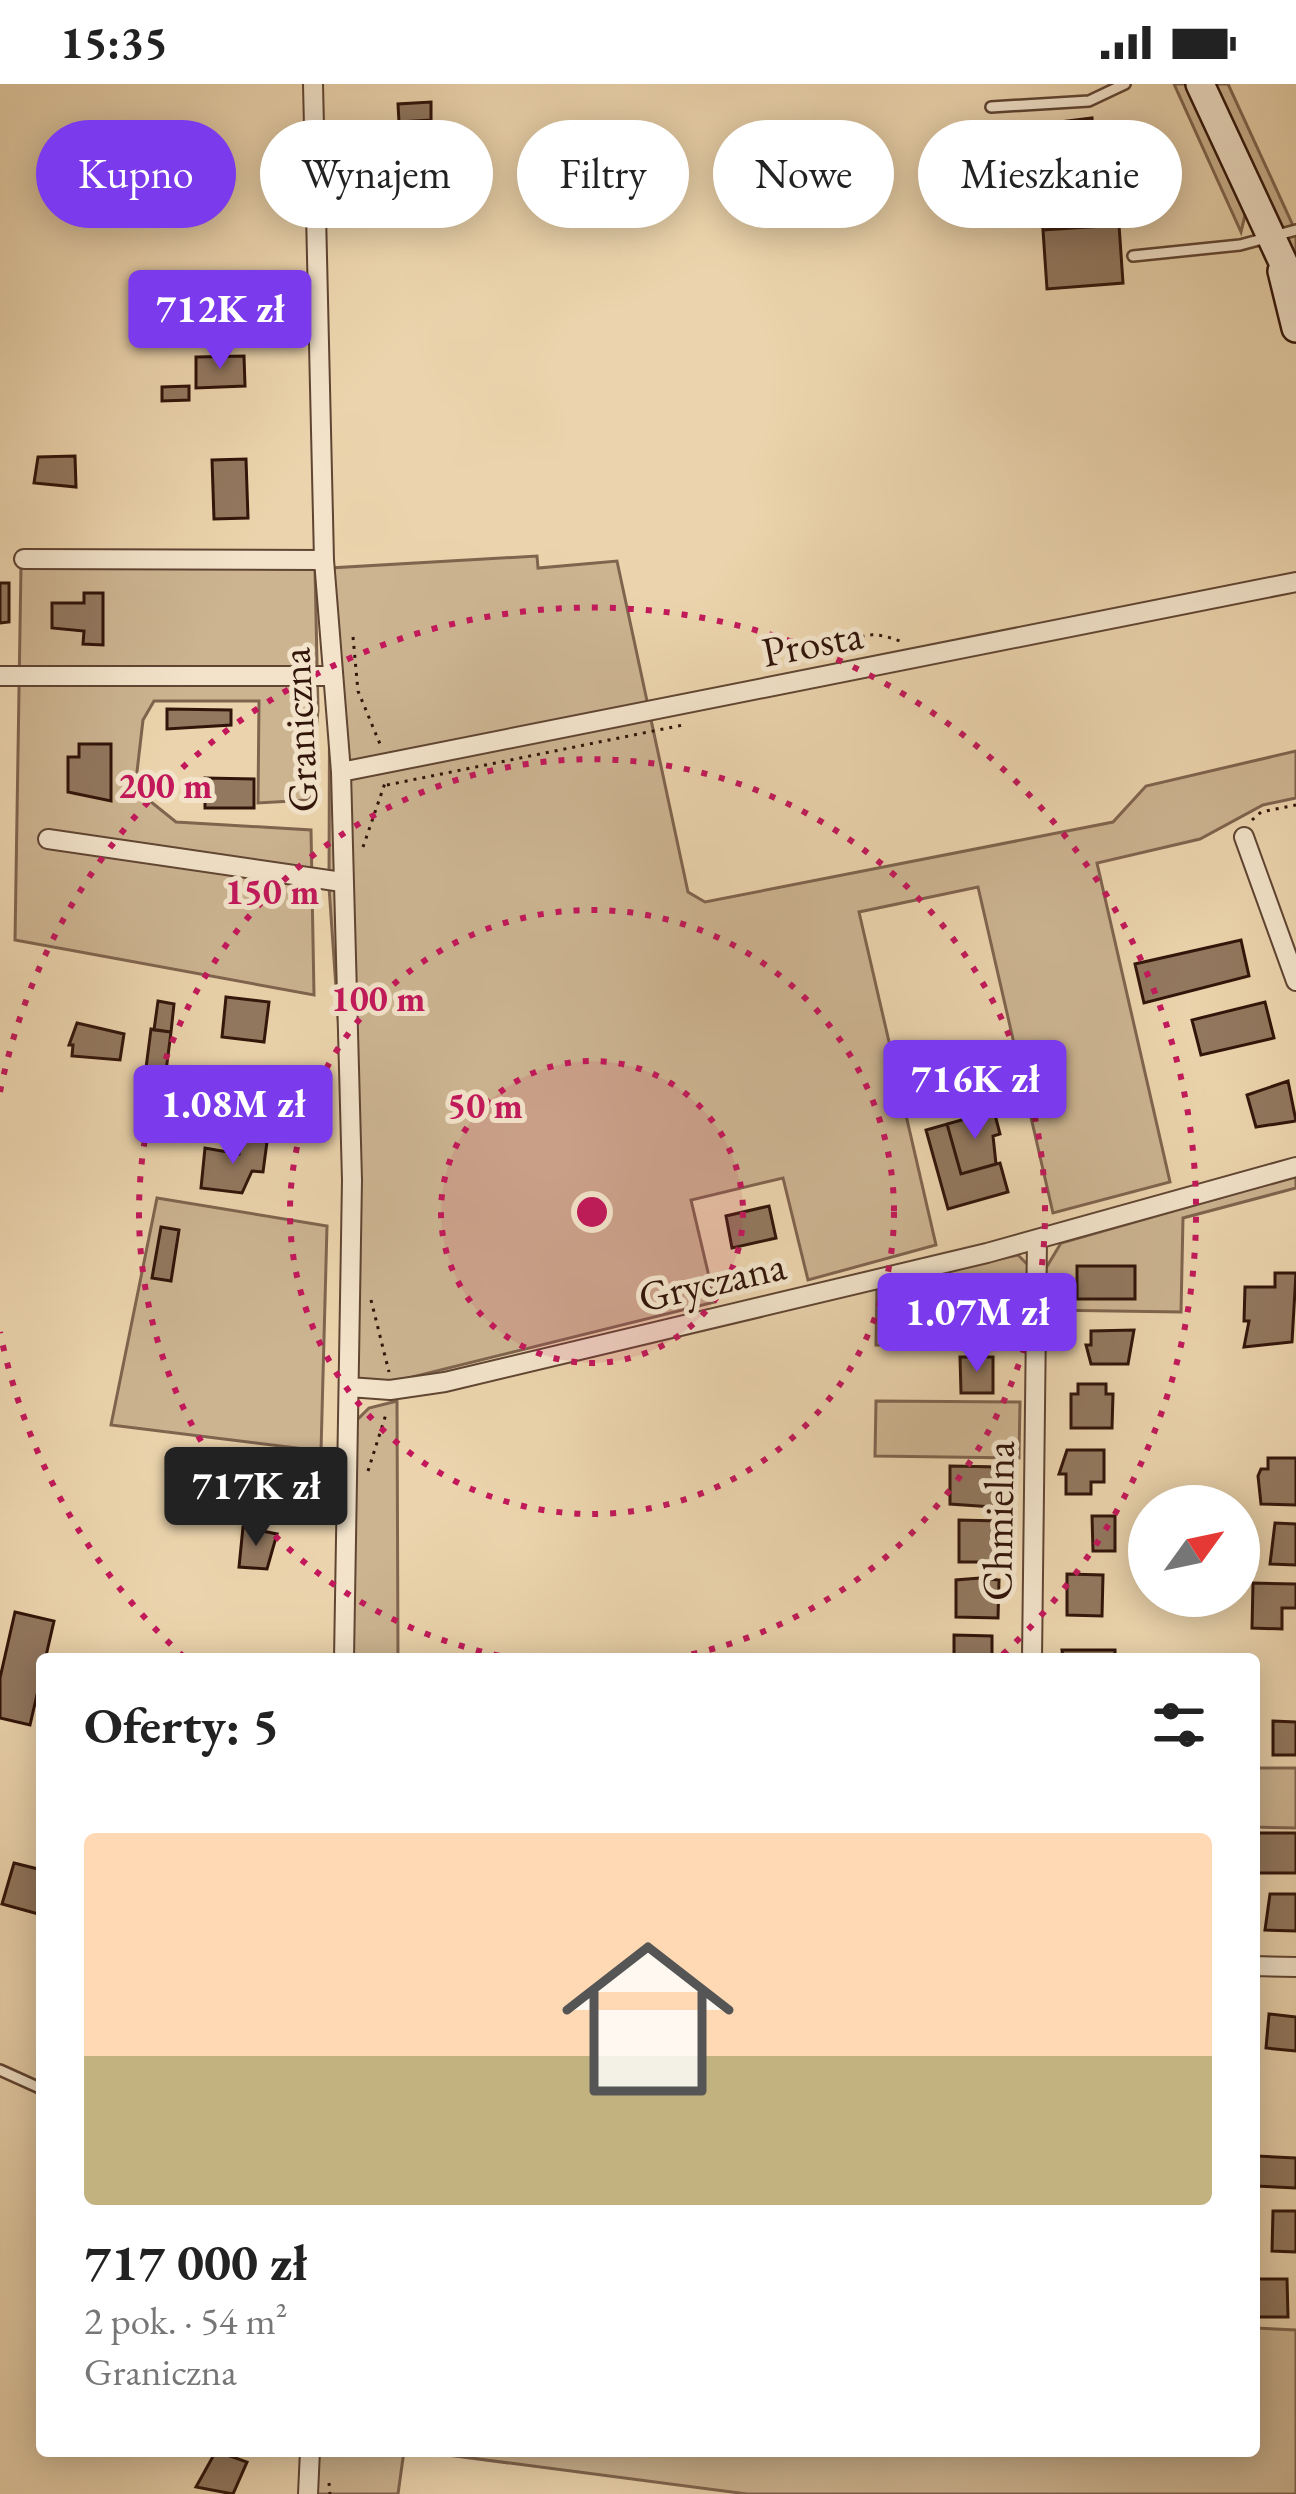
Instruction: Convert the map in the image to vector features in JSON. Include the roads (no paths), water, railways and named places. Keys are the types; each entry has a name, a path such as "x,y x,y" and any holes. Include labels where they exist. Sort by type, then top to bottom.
{"main road":[{"path":"1201,84 1281,240 1296,290"},
{"path":"1281,240 1296,328"}],"street":[{"name":"Graniczna","path":"313,84 324,560 341,772 352,1180 344,1653"},
{"path":"24,559 324,560"},
{"name":"Prosta","path":"341,772 1296,582"},
{"path":"0,676 333,676"},
{"path":"1244,838 1296,981"},
{"path":"48,839 342,883"},
{"name":"Gryczana","path":"349,1387 390,1390 445,1382 1037,1240 1296,1167"},
{"name":"Chmielna","path":"1032,1653 1037,1240"},
{"path":"1260,1966 1296,1967"},
{"path":"308,2494 310,2457"}],"lane":[{"path":"992,107 1089,101 1125,84"},
{"path":"1133,256 1281,240"},
{"path":"0,2070 36,2086"}]}
